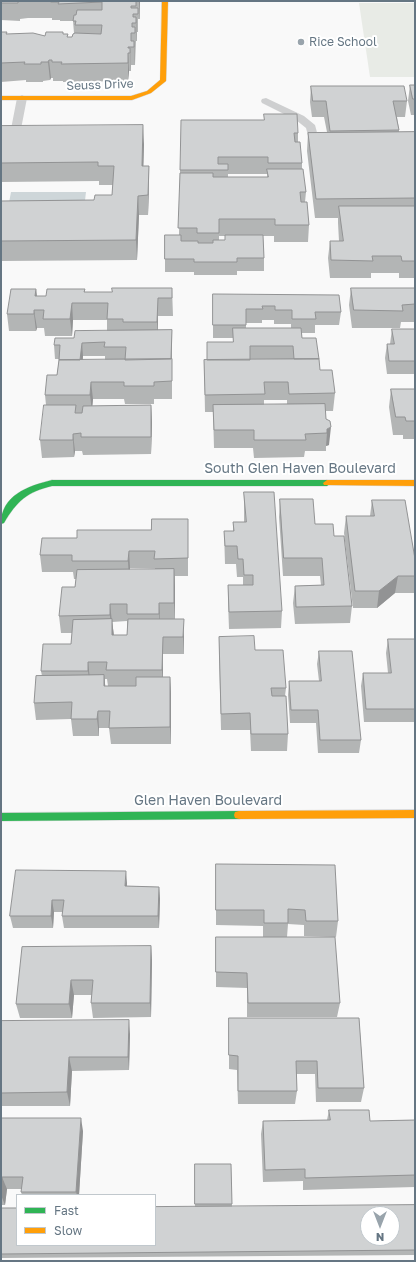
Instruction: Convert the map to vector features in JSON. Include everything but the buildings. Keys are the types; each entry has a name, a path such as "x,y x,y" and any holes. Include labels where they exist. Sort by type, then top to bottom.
{"street":[{"name":"Seuss Drive","path":"1,98 132,98 146,94 155,89 162,81 166,1"},
{"name":"South Glen Haven Boulevard","path":"1,521 7,508 18,496 34,487 52,483 415,483"},
{"name":"Glen Haven Boulevard","path":"1,817 415,814"}],"lane":[{"path":"16,129 22,98"},
{"path":"266,101 300,118 311,127 317,151"}],"shaded area":[{"path":"359,3 415,3 415,77 370,77"},
{"path":"11,192 86,192 84,209 8,208"}],"traffic: fast":[{"path":"1,521 10,505 21,495 35,488 52,483 327,483"},
{"path":"1,817 239,815"}],"traffic: slow":[{"path":"1,98 132,98 149,92 163,81 165,1"},
{"path":"327,483 415,483"},
{"path":"239,815 415,814"}],"place":[{"name":"Rice School","path":"301,42"}]}
